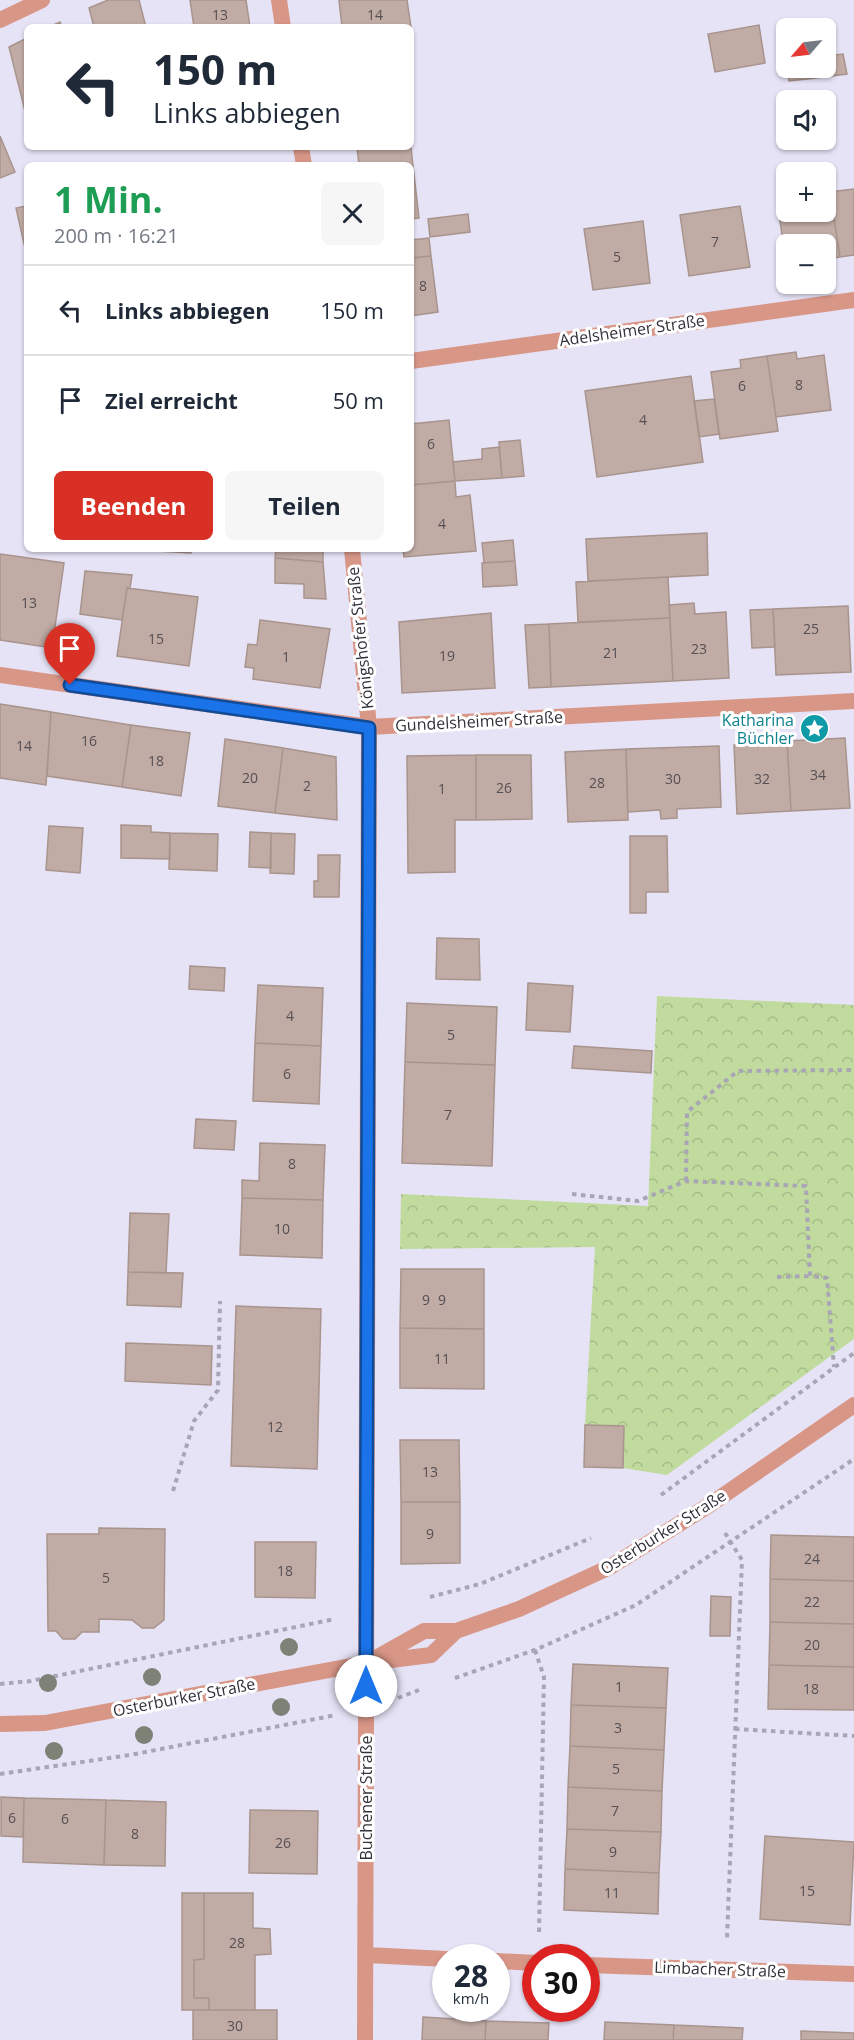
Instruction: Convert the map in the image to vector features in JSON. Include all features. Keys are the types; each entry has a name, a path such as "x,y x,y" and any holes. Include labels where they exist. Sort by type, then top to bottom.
{"street":[{"path":"0,20 42,0"},
{"path":"279,0 283,24"},
{"name":"Adelsheimer Straße","path":"414,361 854,300"},
{"name":"Königshofer Straße","path":"352,552 369,728"},
{"name":"Gundelsheimer Straße","path":"0,675 369,728 854,700"},
{"name":"Buchener Straße","path":"365,2040 369,728"},
{"name":"Osterburker Straße","path":"367,1663 424,1631 456,1631 519,1609 610,1568 708,1506 854,1405"},
{"name":"Osterburker Straße","path":"0,1724 45,1723 367,1663 431,1655 456,1631"},
{"path":"367,1955 432,1958"},
{"name":"Limbacher Straße","path":"600,1965 854,1974"}],"path":[{"path":"686,1181 687,1112 738,1071 854,1070"},
{"path":"572,1194 638,1201 686,1181 806,1186 810,1276"},
{"path":"777,1277 827,1278 834,1368"},
{"path":"173,1491 194,1421 218,1390 220,1301"},
{"path":"660,1496 854,1353"},
{"path":"708,1506 742,1560 726,1968"},
{"path":"426,1598 480,1584 594,1537"},
{"path":"0,1684 31,1681 366,1613"},
{"path":"535,1650 544,1677 539,1934"},
{"path":"735,1730 854,1736"}],"green space":[{"path":"657,996 854,1005 854,1339 667,1475 623,1468 624,1426 585,1425 595,1247 400,1249 401,1194 648,1206"}],"building":[{"path":"108,0 139,0 145,24 93,24 89,8"},
{"path":"190,0 246,0 250,24 194,24"},
{"path":"339,0 407,0 411,24 342,24"},
{"path":"759,25 765,63 715,72 708,34"},
{"path":"24,40 24,107 9,47"},
{"path":"843,54 847,74 836,75 836,55"},
{"path":"789,78 816,78 789,81"},
{"path":"0,136 15,172 0,178"},
{"path":"357,150 411,150 413,162 359,162"},
{"path":"414,175 419,218 414,219"},
{"path":"854,189 854,255 840,257 835,222 836,191"},
{"path":"740,206 750,267 689,276 680,215"},
{"path":"24,207 24,244 16,208"},
{"path":"468,214 470,232 430,237 428,219"},
{"path":"643,221 650,283 593,290 584,229"},
{"path":"780,222 835,222 840,257 836,258 836,234 782,234"},
{"path":"429,238 431,256 414,258 414,240"},
{"path":"431,256 438,312 414,316 414,258"},
{"path":"796,352 797,359 824,355 831,410 776,417 767,356"},
{"path":"767,356 778,431 720,439 711,372 741,368 740,360"},
{"path":"691,376 703,462 597,477 585,391"},
{"path":"714,399 719,434 699,437 694,401"},
{"path":"449,420 455,481 414,485 414,424"},
{"path":"520,440 524,476 502,478 499,442"},
{"path":"499,447 502,478 455,481 453,462 482,459 482,449"},
{"path":"455,481 456,497 470,495 476,551 404,557 403,552 414,552 414,485"},
{"path":"707,533 708,575 588,581 586,539"},
{"path":"513,540 515,561 484,563 482,543"},
{"path":"276,552 323,552 323,562 275,558"},
{"path":"0,554 64,563 52,648 0,640"},
{"path":"275,558 323,562 326,599 304,598 304,584 275,583"},
{"path":"515,561 517,585 483,587 482,563"},
{"path":"85,571 132,575 130,588 127,588 122,620 80,614"},
{"path":"668,577 670,618 578,622 576,582"},
{"path":"127,588 198,597 189,666 117,656"},
{"path":"694,603 695,614 726,612 729,678 673,681 669,605"},
{"path":"848,606 851,672 776,675 773,609"},
{"path":"773,609 775,647 752,648 750,610"},
{"path":"491,613 495,688 402,693 399,622"},
{"path":"670,618 673,681 551,687 549,624"},
{"path":"260,620 330,629 320,688 253,679 254,668 245,667 248,644 257,645"},
{"path":"549,624 551,687 529,688 525,625"},
{"path":"0,704 51,712 46,785 0,778"},
{"path":"51,712 131,725 122,787 47,776"},
{"path":"131,725 190,733 181,796 122,787"},
{"path":"845,738 850,808 791,811 787,741"},
{"path":"225,739 283,748 275,813 218,806"},
{"path":"787,741 791,811 737,814 734,745"},
{"path":"719,746 721,807 677,809 677,818 661,819 660,810 628,812 626,749"},
{"path":"283,748 336,757 337,820 275,813"},
{"path":"626,749 628,820 568,822 565,752"},
{"path":"476,755 476,820 455,820 455,872 408,873 407,756"},
{"path":"476,755 531,755 532,819 476,820"},
{"path":"121,825 151,826 151,832 170,833 170,859 121,858"},
{"path":"49,826 83,828 80,873 46,870"},
{"path":"250,832 271,833 271,868 249,867"},
{"path":"170,833 218,834 217,871 169,869"},
{"path":"271,833 295,834 294,874 270,873"},
{"path":"630,836 667,836 668,892 646,892 646,913 630,913"},
{"path":"318,855 340,855 339,897 314,897 314,881 318,881"},
{"path":"437,938 479,939 480,980 436,979"},
{"path":"190,966 225,968 224,991 189,989"},
{"path":"528,983 573,986 570,1032 526,1030"},
{"path":"258,985 323,988 321,1046 255,1043"},
{"path":"407,1003 497,1007 495,1065 405,1062"},
{"path":"255,1043 321,1046 319,1104 253,1101"},
{"path":"574,1046 652,1051 651,1073 572,1068"},
{"path":"405,1062 495,1065 492,1166 402,1163"},
{"path":"196,1119 236,1121 234,1150 194,1148"},
{"path":"260,1143 325,1145 323,1200 242,1198 242,1180 259,1181"},
{"path":"242,1198 323,1200 322,1258 240,1255"},
{"path":"130,1213 169,1214 166,1273 128,1272"},
{"path":"401,1269 484,1269 484,1329 400,1328"},
{"path":"128,1272 183,1273 181,1307 127,1305"},
{"path":"236,1306 321,1309 317,1469 231,1466"},
{"path":"400,1328 484,1329 484,1389 400,1388"},
{"path":"126,1343 212,1346 211,1385 125,1381"},
{"path":"585,1425 624,1426 623,1468 584,1467"},
{"path":"400,1440 459,1440 460,1502 401,1502"},
{"path":"401,1502 460,1502 460,1563 401,1564"},
{"path":"99,1528 165,1529 164,1620 154,1628 142,1628 132,1620 99,1619 99,1632 82,1632 75,1639 63,1639 56,1631 48,1631 47,1534 99,1534"},
{"path":"771,1535 854,1537 854,1581 770,1579"},
{"path":"255,1542 316,1542 315,1598 255,1597"},
{"path":"770,1579 854,1581 854,1624 770,1622"},
{"path":"711,1596 731,1597 730,1636 710,1636"},
{"path":"770,1622 854,1624 854,1667 769,1665"},
{"path":"573,1664 668,1668 666,1708 571,1705"},
{"path":"769,1665 854,1667 854,1710 768,1709"},
{"path":"571,1705 666,1708 664,1750 570,1746"},
{"path":"570,1746 664,1750 662,1791 568,1787"},
{"path":"568,1787 662,1791 661,1832 567,1829"},
{"path":"1,1797 24,1798 23,1837 1,1836"},
{"path":"24,1798 106,1800 104,1865 23,1862"},
{"path":"106,1800 166,1802 165,1866 104,1865"},
{"path":"250,1810 318,1811 317,1874 249,1873"},
{"path":"567,1829 661,1832 659,1873 565,1869"},
{"path":"765,1836 854,1842 850,1925 760,1919"},
{"path":"565,1869 659,1873 658,1914 564,1910"},
{"path":"182,1893 204,1893 204,1959 194,1960 194,1998 209,1998 209,2010 182,2010"},
{"path":"204,1893 253,1893 253,1928 270,1929 271,1954 255,1955 255,2010 209,2010 209,1998 194,1998 194,1960 204,1959"},
{"path":"193,2010 277,2010 277,2040 193,2040"},
{"path":"423,2017 432,2018 432,2022 486,2022 485,2040 422,2040"},
{"path":"486,2022 549,2023 548,2040 485,2040"},
{"path":"605,2022 674,2025 673,2040 604,2040"},
{"path":"674,2025 743,2028 742,2040 673,2040"},
{"path":"801,2031 854,2033 854,2040 801,2040"}],"place":[{"name":"Katharina Büchler","path":"815,729"}],"route":[{"path":"70,685 369,728 366,1686"}]}
